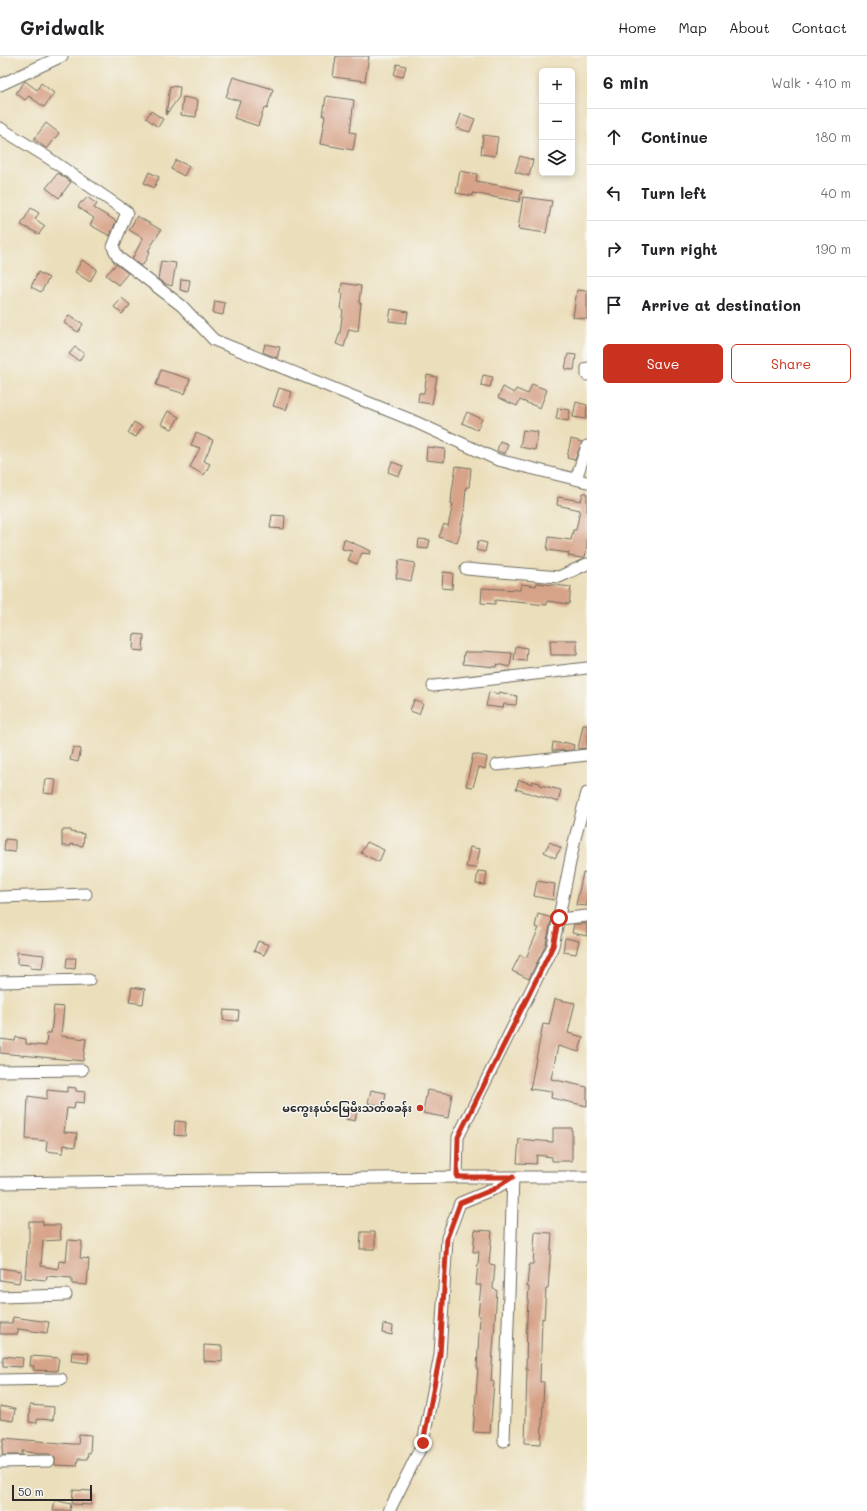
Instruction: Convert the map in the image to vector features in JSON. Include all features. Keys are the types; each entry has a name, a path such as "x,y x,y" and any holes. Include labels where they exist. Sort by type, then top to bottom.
{"street":[{"path":"0,85 62,56"},
{"path":"0,128 48,157 128,212 113,247 118,257 182,306 214,340 409,419 498,460 582,480 587,446"},
{"path":"587,368 587,375"},
{"path":"466,569 559,577 587,564"},
{"path":"433,686 587,668"},
{"path":"497,765 587,755"},
{"path":"457,1177 458,1137 553,946 587,793"},
{"path":"576,838 587,836"},
{"path":"0,897 86,894"},
{"path":"559,918 587,916"},
{"path":"0,982 89,980"},
{"path":"0,1071 82,1070"},
{"path":"0,1183 457,1177 587,1177"},
{"path":"504,1441 513,1177"},
{"path":"389,1511 423,1443 440,1355 447,1238 460,1203 494,1189 513,1177"},
{"path":"0,1297 66,1295"},
{"path":"0,1380 61,1379"},
{"path":"0,1462 49,1461"}],"building":[{"path":"336,56 369,56 365,81 333,77"},
{"path":"397,64 406,66 403,77 394,75"},
{"path":"233,77 273,89 267,109 264,108 258,126 234,118 240,101 226,97"},
{"path":"25,81 37,90 41,83 54,93 44,107 29,96 25,100 16,93"},
{"path":"170,86 180,87 179,97 166,115"},
{"path":"326,96 354,100 350,132 356,133 353,150 320,144 325,116 323,116"},
{"path":"183,97 198,100 196,117 181,115"},
{"path":"151,111 163,119 158,127 146,118"},
{"path":"461,114 475,119 470,132 456,128"},
{"path":"46,123 59,133 47,149 34,139"},
{"path":"483,135 498,137 495,156 481,154"},
{"path":"520,156 533,160 529,176 515,172"},
{"path":"176,160 189,166 184,176 171,169"},
{"path":"460,171 477,174 476,181 522,190 519,202 473,193 473,196 456,193"},
{"path":"149,172 159,177 154,188 144,183"},
{"path":"58,173 71,182 59,198 46,188"},
{"path":"87,197 97,204 94,208 116,221 110,236 90,225 94,218 78,207"},
{"path":"523,197 552,201 546,233 518,229"},
{"path":"31,208 39,213 35,219 45,226 39,234 21,225"},
{"path":"137,216 161,230 148,251 150,251 143,265 139,265 132,259 143,238 129,230"},
{"path":"82,260 97,269 90,282 75,272"},
{"path":"161,261 176,263 172,286 165,284 158,279"},
{"path":"116,264 128,273 118,285 106,275"},
{"path":"38,272 49,278 41,292 31,287"},
{"path":"181,279 190,280 188,292 180,290"},
{"path":"342,283 361,286 358,331 349,329 344,347 336,344 340,333 343,310 341,309 343,294 341,293"},
{"path":"577,290 587,291 587,319 573,317"},
{"path":"122,298 130,305 122,314 114,307"},
{"path":"215,301 225,303 223,315 213,313"},
{"path":"391,309 408,312 406,323 389,321"},
{"path":"69,315 83,324 78,332 64,323"},
{"path":"265,344 280,347 277,358 263,352"},
{"path":"75,347 84,353 79,361 69,354"},
{"path":"568,354 576,355 574,370 565,369"},
{"path":"161,370 190,379 185,394 156,385"},
{"path":"427,375 437,377 432,404 418,402 419,393 424,393"},
{"path":"483,375 493,377 490,387 481,385"},
{"path":"532,384 547,390 540,408 520,400 517,406 498,398 503,387 514,393 516,389 528,394"},
{"path":"279,388 292,392 286,410 273,406"},
{"path":"576,402 587,405 586,419 573,417"},
{"path":"558,408 570,410 568,421 556,419"},
{"path":"168,411 179,417 172,429 161,424"},
{"path":"467,412 482,419 477,430 462,423"},
{"path":"134,422 142,427 136,437 128,433"},
{"path":"523,430 538,432 535,450 520,447"},
{"path":"196,433 213,440 204,461 210,464 204,475 190,467 200,448 191,445"},
{"path":"571,439 582,442 575,460 567,458"},
{"path":"500,441 508,444 505,454 497,451"},
{"path":"427,447 445,449 444,462 426,460"},
{"path":"392,462 403,466 399,476 388,472"},
{"path":"456,466 471,468 469,487 466,487 461,530 457,543 439,537 444,524 448,526 453,504 451,504 452,491"},
{"path":"583,493 587,493 587,547 585,557 568,556 569,553 547,550 549,537 571,540 573,530 576,530 580,510 557,505 558,497 581,501"},
{"path":"272,515 285,516 284,529 270,528"},
{"path":"344,539 371,551 370,554 362,553 357,564 348,560 352,551 342,549"},
{"path":"419,539 430,540 428,549 418,548"},
{"path":"478,541 487,543 485,552 476,550"},
{"path":"399,560 415,563 411,581 396,578"},
{"path":"443,572 453,573 452,589 442,588"},
{"path":"537,583 571,587 569,604 547,601 547,605 495,600 495,604 481,603 482,588 520,590 521,584 536,586"},
{"path":"134,634 144,635 143,651 133,650"},
{"path":"550,640 577,640 577,655 551,655"},
{"path":"516,646 527,648 526,661 514,660"},
{"path":"483,651 512,653 510,667 497,664 496,667 463,664 464,652"},
{"path":"489,692 499,694 499,692 517,696 516,705 504,704 503,708 486,706"},
{"path":"414,700 423,704 419,714 410,711"},
{"path":"583,725 587,725 587,748 578,749"},
{"path":"553,742 563,744 564,742 574,745 573,750 552,751"},
{"path":"73,747 81,749 78,762 70,760"},
{"path":"473,754 487,757 485,769 479,767 473,787 466,786"},
{"path":"45,779 56,780 54,794 43,793"},
{"path":"519,780 532,784 532,781 540,783 540,785 561,790 558,802 516,789"},
{"path":"62,830 71,830 71,832 84,834 83,846 71,844 71,846 62,846"},
{"path":"5,839 15,840 15,852 4,851"},
{"path":"367,842 384,850 379,862 361,853"},
{"path":"550,842 561,848 555,858 544,852"},
{"path":"470,847 480,849 476,868 466,867"},
{"path":"478,871 487,872 485,885 476,884"},
{"path":"583,873 587,874 587,906 576,905"},
{"path":"537,881 555,884 553,900 534,896"},
{"path":"538,914 552,918 546,944 529,979 512,971 520,955 526,958 539,928 535,927"},
{"path":"574,924 587,924 587,936 572,933"},
{"path":"565,938 579,941 576,954 563,952"},
{"path":"258,941 269,945 264,955 254,951"},
{"path":"17,952 44,955 42,969 30,968 31,965 17,964"},
{"path":"67,958 76,958 75,969 66,968"},
{"path":"132,987 145,989 143,1004 129,1002"},
{"path":"555,999 575,1003 568,1033 583,1037 579,1052 558,1046 551,1079 587,1087 587,1106 551,1098 552,1092 530,1089 543,1024 549,1025"},
{"path":"54,1006 64,1007 61,1036 86,1039 83,1061 0,1053 0,1039 15,1041 16,1037 26,1039 26,1044 46,1046 47,1033 51,1033"},
{"path":"224,1010 239,1011 238,1021 223,1020"},
{"path":"67,1087 76,1088 76,1091 85,1092 84,1103 75,1102 74,1109 67,1108 64,1132 77,1133 75,1147 64,1145 63,1153 46,1151 47,1141 26,1139 28,1096 47,1099 47,1090 67,1092"},
{"path":"371,1090 386,1093 384,1106 368,1103"},
{"path":"427,1090 452,1094 448,1118 423,1113"},
{"path":"348,1108 357,1110 355,1121 346,1119"},
{"path":"175,1121 186,1122 185,1136 174,1135"},
{"path":"553,1128 572,1128 572,1161 552,1161 552,1157 537,1155 536,1164 517,1163 519,1139 553,1142"},
{"path":"29,1221 43,1221 43,1225 60,1225 61,1240 43,1241 41,1266 58,1269 59,1261 66,1262 68,1240 82,1241 80,1258 89,1259 87,1285 72,1284 72,1278 47,1276 46,1280 25,1278 29,1243"},
{"path":"475,1230 492,1231 489,1264 495,1265 493,1289 497,1290 491,1381 494,1382 490,1433 473,1432 478,1368 480,1316 478,1316 481,1285 476,1285 479,1252 473,1252"},
{"path":"361,1232 375,1232 375,1249 360,1249"},
{"path":"535,1232 552,1233 548,1289 546,1289 544,1319 542,1318 540,1382 544,1382 541,1444 525,1443 527,1317 529,1287 527,1287 529,1264 533,1264"},
{"path":"0,1268 21,1271 19,1283 0,1280"},
{"path":"13,1317 49,1322 47,1333 18,1329 18,1334 0,1334 0,1323 12,1323"},
{"path":"383,1324 393,1326 392,1335 382,1333"},
{"path":"204,1345 222,1346 222,1362 204,1361"},
{"path":"72,1352 89,1353 88,1363 71,1361"},
{"path":"3,1356 23,1358 22,1367 3,1366"},
{"path":"31,1356 59,1358 57,1371 33,1370 34,1366 30,1366"},
{"path":"30,1405 54,1407 53,1420 37,1419 37,1423 29,1422"},
{"path":"0,1406 15,1409 13,1421 0,1419"},
{"path":"79,1434 91,1435 90,1453 88,1453 87,1459 78,1459 77,1466 55,1465 55,1458 49,1454 38,1454 22,1451 22,1455 2,1455 4,1438 78,1444"},
{"path":"73,1490 92,1491 91,1505 72,1504"},
{"path":"55,1500 71,1504 70,1511 53,1511"}],"place":[{"name":"မကွေးနယ်မြေမီးသတ်စခန်း","path":"420,1108"}],"route":[{"path":"423,1443 440,1355 447,1238 460,1203 494,1189 513,1177 457,1177 458,1137 553,946 559,918"}]}
